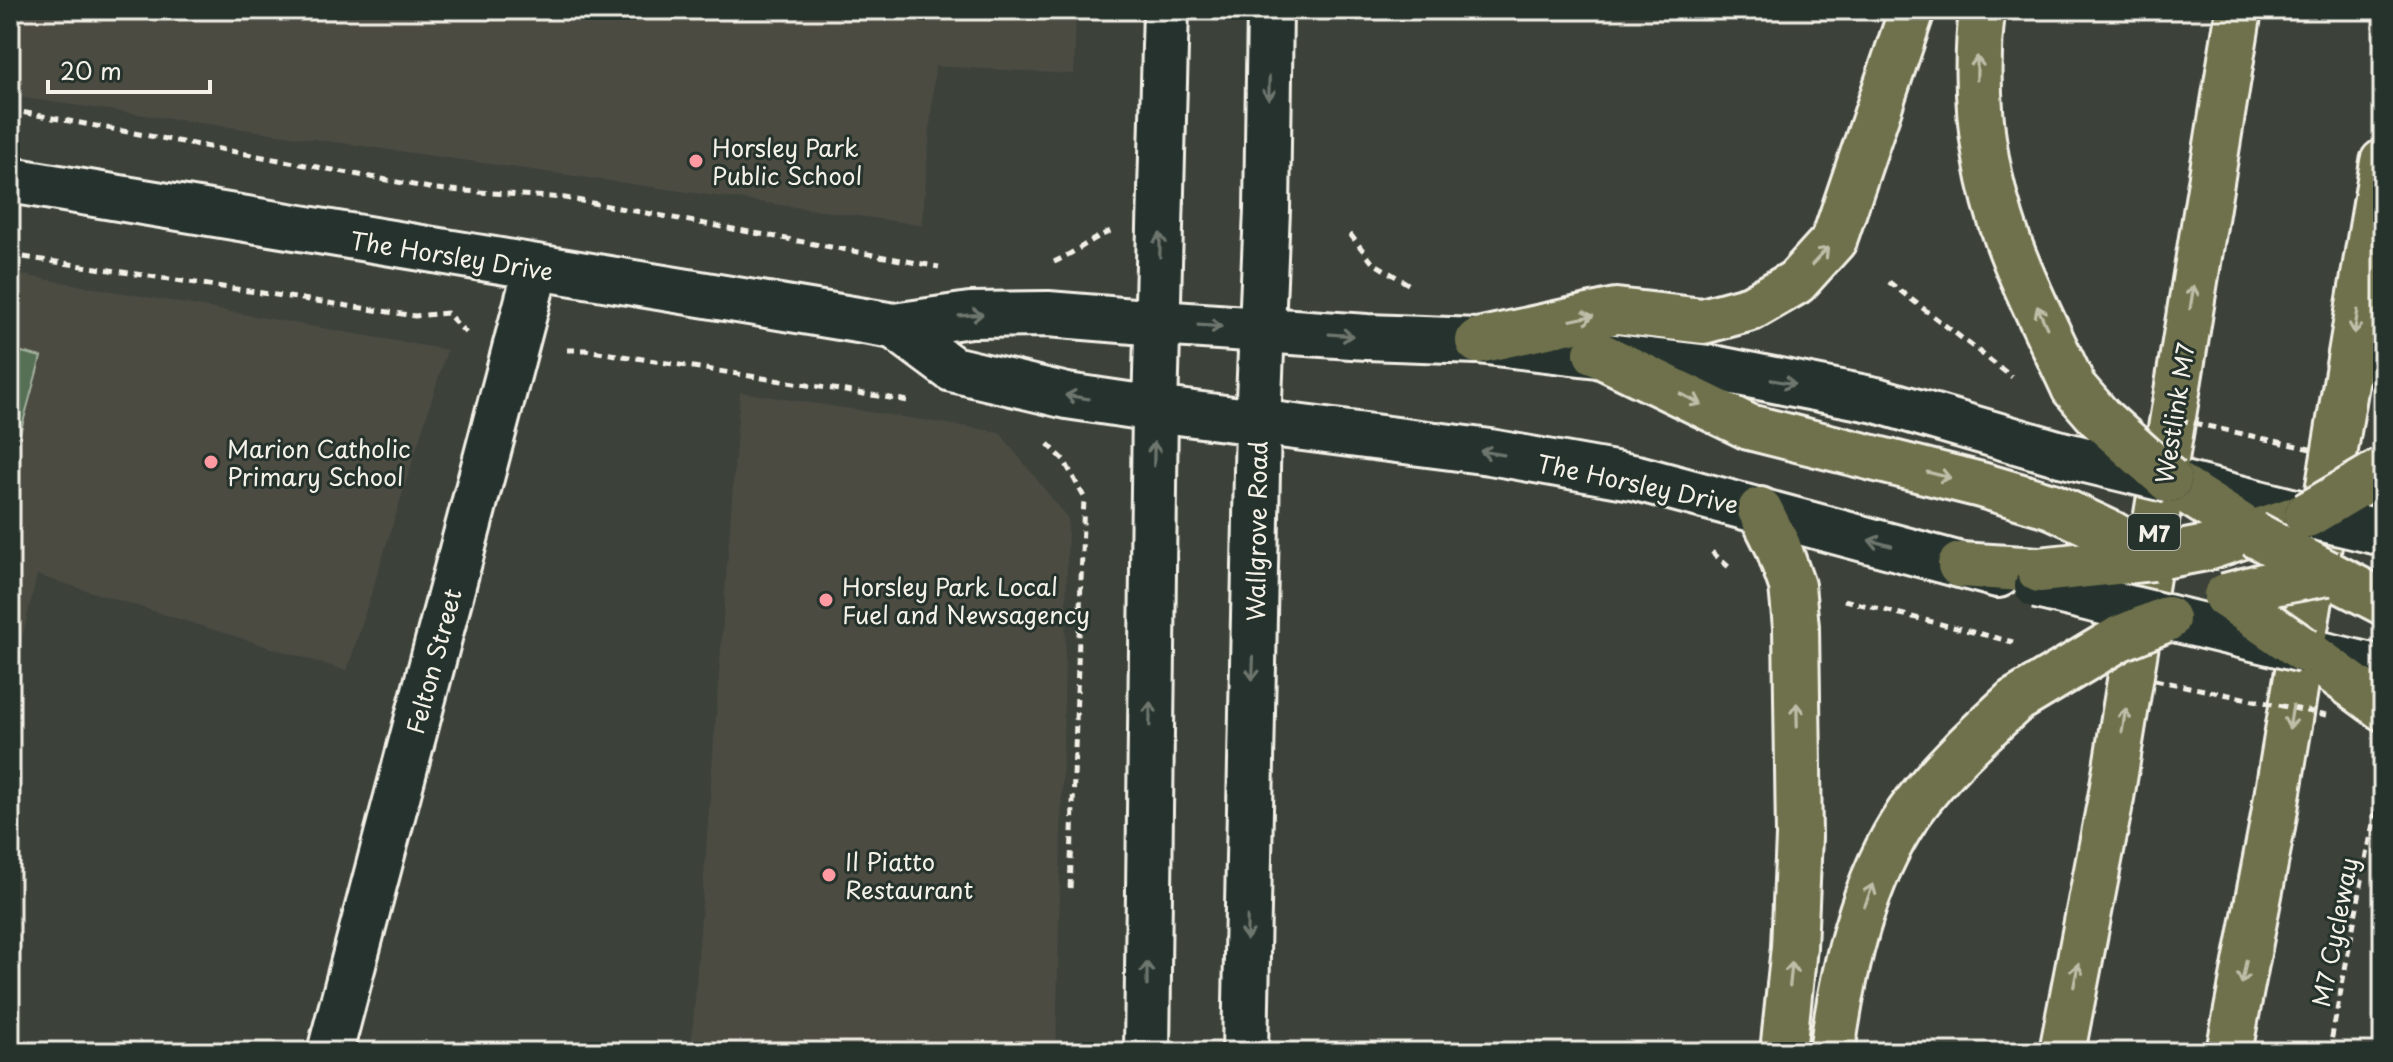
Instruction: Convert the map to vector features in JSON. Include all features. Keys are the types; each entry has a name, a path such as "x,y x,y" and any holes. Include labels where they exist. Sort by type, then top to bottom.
{"highway":[{"path":"1478,341 1616,311 1703,321 1751,308 1796,282 1834,240 1912,10"},
{"path":"1982,10 1976,70 1990,180 2008,242 2074,388 2100,418 2169,480 2254,534 2383,602"},
{"name":"Westlink M7","path":"2062,1052 2111,798 2239,10"},
{"path":"2229,1052 2272,827 2383,162"},
{"path":"1596,353 1749,427 1981,485 2052,506 2112,534 2226,596 2383,708"},
{"path":"1960,565 2038,578 2206,548 2307,515 2383,470"},
{"path":"1760,510 1778,546 1792,586 1796,627 1799,837 1794,947 1783,1052"},
{"path":"1832,1052 1859,922 1879,868 1908,814 1957,755 2015,701 2120,638 2226,596 2278,582 2383,566"}],"main road":[{"path":"1147,1052 1155,409 1166,10"},
{"name":"Wallgrove Road","path":"1245,1052 1270,10"},
{"name":"The Horsley Drive","path":"10,180 894,326 970,315 1048,314 1263,330 1478,341 1718,369 1876,400 2061,454 2383,533"},
{"name":"Felton Street","path":"330,1052 536,269"},
{"name":"The Horsley Drive","path":"894,326 952,369 1067,396 1490,452 1637,478 1960,565"},
{"path":"2038,578 2167,619 2383,669"}],"path":[{"path":"10,110 435,189 565,198 946,268"},
{"path":"1042,268 1111,231"},
{"path":"10,255 415,316 447,313 466,333 478,338"},
{"path":"1889,282 2019,382"},
{"path":"566,350 585,350 916,402"},
{"path":"2182,420 2325,453"},
{"path":"1046,442 1064,460 1084,497 1070,890"},
{"path":"1834,597 2025,645"},
{"path":"2145,678 2327,715"},
{"name":"M7 Cycleway","path":"2329,1052 2383,772"}],"shaded area":[{"name":"Horsley Park Public School","path":"10,10 1076,10 1074,74 935,66 922,225 10,96"},
{"name":"Marion Catholic Primary School","path":"10,273 447,350 347,671 37,575 10,689"},
{"path":"740,392 999,432 1068,519 1056,1052 691,1052"}],"green space":[{"path":"10,349 41,357 10,470"}],"place":[{"name":"Horsley Park Public School","path":"696,161"},
{"name":"Marion Catholic Primary School","path":"211,462"},
{"name":"Horsley Park Local Fuel and Newsagency","path":"826,600"},
{"name":"Il Piatto Restaurant","path":"829,875"}]}
